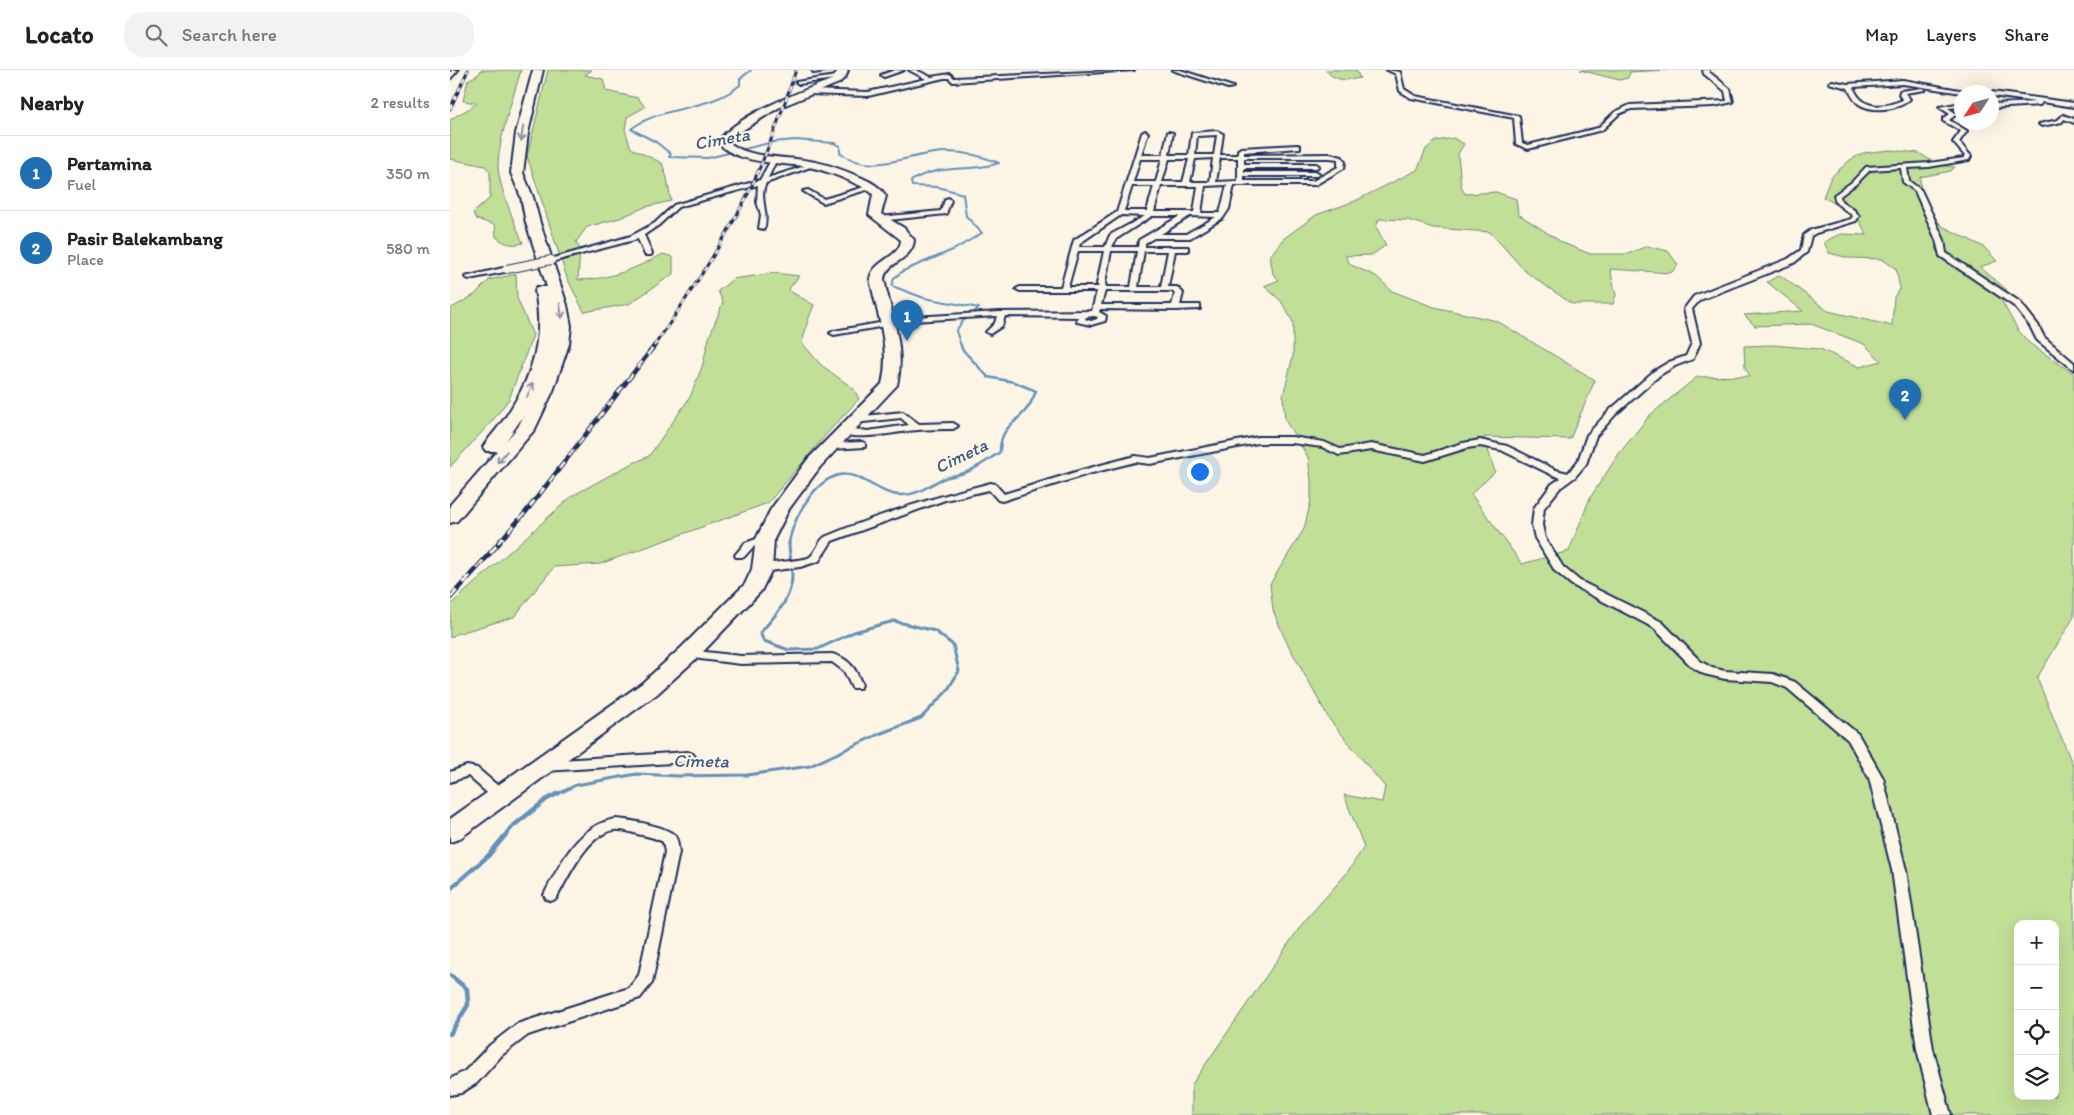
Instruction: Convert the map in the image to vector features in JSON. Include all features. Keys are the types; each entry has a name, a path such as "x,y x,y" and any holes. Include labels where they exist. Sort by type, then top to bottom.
{"highway":[{"path":"451,509 526,429 546,392 561,344 563,326 560,305 533,223 527,196 517,173 522,133 538,70"},
{"path":"450,832 649,689 688,654 754,587 762,569 765,539 780,509 814,463 883,392 891,379 892,349 878,288 878,272 902,253 907,241 906,236 879,219 876,214 875,210 880,196 877,191 846,175 813,165 739,152 726,146 723,142 728,135 775,106 828,84 842,73"},
{"path":"451,509 528,396 542,361 545,348 547,327 545,301 524,231 517,200 507,175 512,130 520,95"}],"street":[{"path":"450,77 455,70"},
{"path":"814,71 828,70"},
{"path":"884,75 901,70"},
{"path":"912,70 929,78"},
{"path":"990,78 996,70"},
{"path":"808,92 868,94 947,75 952,80 1130,70"},
{"path":"1175,70 1230,87"},
{"path":"1390,70 1398,73 1402,90 1413,97 1517,117 1519,144 1528,146 1600,129 1617,113 1630,107 1730,102 1728,90 1711,78 1706,73 1706,70"},
{"path":"799,82 842,73"},
{"path":"1832,82 1849,85 1903,82 1954,90"},
{"path":"1849,85 1855,99 1881,108 1889,108 1906,102 1907,99 1902,95 1902,92 1908,90 1944,89"},
{"path":"1999,95 2074,105"},
{"path":"1999,106 2067,104"},
{"path":"1954,106 1942,107 1954,114 1944,120 1954,125"},
{"path":"2042,124 2060,121 2063,117 2074,116"},
{"path":"2063,117 2074,121"},
{"path":"1942,1115 1925,1049 1898,870 1876,778 1853,737 1790,685 1773,678 1724,675 1708,671 1696,664 1658,625 1576,583 1559,569 1540,538 1537,515 1546,498 1556,486 1569,477 1583,462 1592,435 1613,412 1657,373 1690,356 1696,343 1688,309 1697,298 1791,261 1802,254 1807,247 1808,235 1814,230 1843,225 1854,220 1856,216 1838,202 1836,195 1854,183 1865,170 1966,160 1968,156 1956,142 1964,132 1962,130"},
{"path":"1120,213 1145,133"},
{"path":"1095,308 1108,249 1113,237 1144,220 1150,213 1166,157 1170,133"},
{"path":"1186,183 1192,158 1194,134 1197,133 1220,134 1213,183"},
{"path":"1241,183 1241,150 1245,148 1298,147"},
{"path":"1129,184 1315,184 1318,182 1315,156"},
{"path":"1138,157 1334,156 1340,158 1342,162 1341,168 1318,177 1241,174"},
{"path":"762,228 764,215 760,202 760,188 774,159"},
{"path":"469,278 585,252 640,235 660,221 673,208 813,165"},
{"path":"1241,166 1316,166"},
{"path":"1904,167 1906,182 1918,190 1940,240 1943,254 2017,304 2034,325 2040,338 2074,367"},
{"path":"1134,288 1142,242 1193,214 1202,183"},
{"path":"1152,236 1187,236 1223,215 1231,183"},
{"path":"806,192 823,201 871,187"},
{"path":"879,219 944,213 948,200"},
{"path":"1064,288 1077,242 1120,213 1223,215"},
{"path":"640,235 648,253"},
{"path":"1163,289 1172,248"},
{"path":"1075,249 1185,249"},
{"path":"1020,289 1100,287 1163,289 1178,291 1177,306"},
{"path":"1095,308 1197,307"},
{"path":"834,333 886,323 961,317 1082,318 1088,323 1100,321 1102,316 1095,308"},
{"path":"990,332 998,325 1001,317"},
{"path":"849,426 902,415 906,416 918,427"},
{"path":"849,426 868,434 918,427 953,426"},
{"path":"762,569 800,564 815,559 828,539 951,495 991,486 1002,498 1085,472 1135,459 1150,460 1258,440 1292,440 1324,445 1339,452 1371,447 1425,458 1466,445 1480,444 1504,448 1553,472 1569,477"},
{"path":"832,446 862,445"},
{"path":"740,555 749,545 765,539"},
{"path":"688,654 741,660 837,658 848,666 856,685"},
{"path":"542,766 688,757"},
{"path":"450,777 467,771 472,772 499,796"},
{"path":"450,1087 455,1087 471,1077 496,1050 523,1029 634,993 642,986 646,978 672,852 669,839 659,832 622,824 601,829 584,842 551,895"}],"green space":[{"path":"481,70 521,70 510,105 498,165 504,193 523,243 509,244 502,241 496,237 495,225 476,219 473,213 490,198 490,172 485,166 450,159 450,120 477,103 463,101 468,80 479,74"},
{"path":"548,70 592,70 585,75 603,79 606,91 638,98 645,107 627,117 625,130 631,148 662,163 671,201 645,207 620,218 587,227 576,242 580,249 578,280 602,278 622,272 663,254 673,257 673,274 629,304 584,312 567,278 527,156"},
{"path":"1325,70 1356,70 1360,78 1341,79 1329,74"},
{"path":"1580,70 1667,70 1630,72 1628,78 1619,80"},
{"path":"1453,138 1464,144 1458,154 1461,186 1465,194 1496,192 1516,199 1518,214 1563,243 1590,254 1628,254 1647,246 1668,251 1678,265 1671,273 1610,269 1616,295 1613,304 1572,304 1526,272 1490,232 1433,228 1408,220 1379,219 1376,227 1386,245 1372,255 1345,256 1351,265 1376,276 1392,291 1434,307 1497,321 1595,380 1570,439 1484,437 1495,472 1471,494 1522,564 1569,551 1590,498 1618,455 1650,415 1697,377 1750,376 1745,368 1744,346 1772,345 1820,349 1860,367 1881,361 1864,344 1811,324 1755,326 1744,315 1803,311 1767,282 1780,275 1828,311 1892,326 1894,297 1900,288 1896,269 1882,259 1849,258 1829,253 1824,242 1840,234 1867,235 1856,215 1823,197 1831,177 1850,160 1863,153 1890,150 1919,153 1938,165 1955,167 1951,171 1920,177 1921,195 1927,208 1942,226 1984,247 1997,261 1980,267 2007,290 2000,298 2018,330 2029,343 2074,374 2074,617 2037,678 2074,768 2074,1115 1192,1115 1192,1084 1302,924 1346,874 1364,847 1344,795 1382,802 1385,787 1329,719 1285,639 1273,610 1270,584 1304,529 1311,500 1311,480 1308,457 1285,420 1283,396 1293,356 1293,322 1281,301 1264,286 1279,280 1273,274 1270,256 1283,239 1316,215 1355,201 1417,170 1426,149 1436,141"},
{"path":"774,273 799,276 788,290 814,305 802,343 821,365 854,389 859,399 768,503 600,564 554,567 514,617 456,634 450,638 450,605 572,496 649,456 690,397 723,302 718,291 733,279"},
{"path":"516,274 517,298 533,335 509,399 493,420 450,467 450,309 474,295 489,280"}],"waterway":[{"name":"Cimeta","path":"751,70 740,79 740,85 727,94 714,100 657,115 631,129 656,142 671,154 669,157 708,158 773,142 795,140 834,143 840,146 840,153 863,163 886,163 922,155 951,152 984,158 999,163 976,168 932,172 921,175 911,181 912,186 938,187 963,194 966,216 982,233 955,249 903,271 894,278 892,286 924,298 979,308 962,322 956,331 961,346"},
{"name":"Cimeta","path":"789,543 796,520 803,507 820,486 830,478 842,475 854,476 884,491 896,495 908,495 919,492 942,479 971,470 1000,452 1003,436 1029,406 1036,391 1014,382 988,377 962,349 961,345"},
{"name":"Cimeta","path":"556,795 576,785 637,774 678,776 747,775 810,766 879,734 921,718 947,691 959,671 953,645 935,631 894,621 854,632 818,649 789,650 764,641 760,633 782,606 790,591 792,574 789,543"},
{"name":"Cimeta","path":"450,889 488,856 512,827 547,799 559,793"},
{"name":"Cimeta","path":"450,975 467,989 468,1005 450,1034"}],"railway":[{"path":"450,109 468,70"},
{"path":"654,346 704,272 748,194 762,164 796,70"},
{"path":"498,543 525,513 655,345"},
{"path":"450,598 500,542"}],"place":[{"name":"Pertamina","path":"907,341"},
{"name":"Pasir Balekambang","path":"1905,420"}]}
